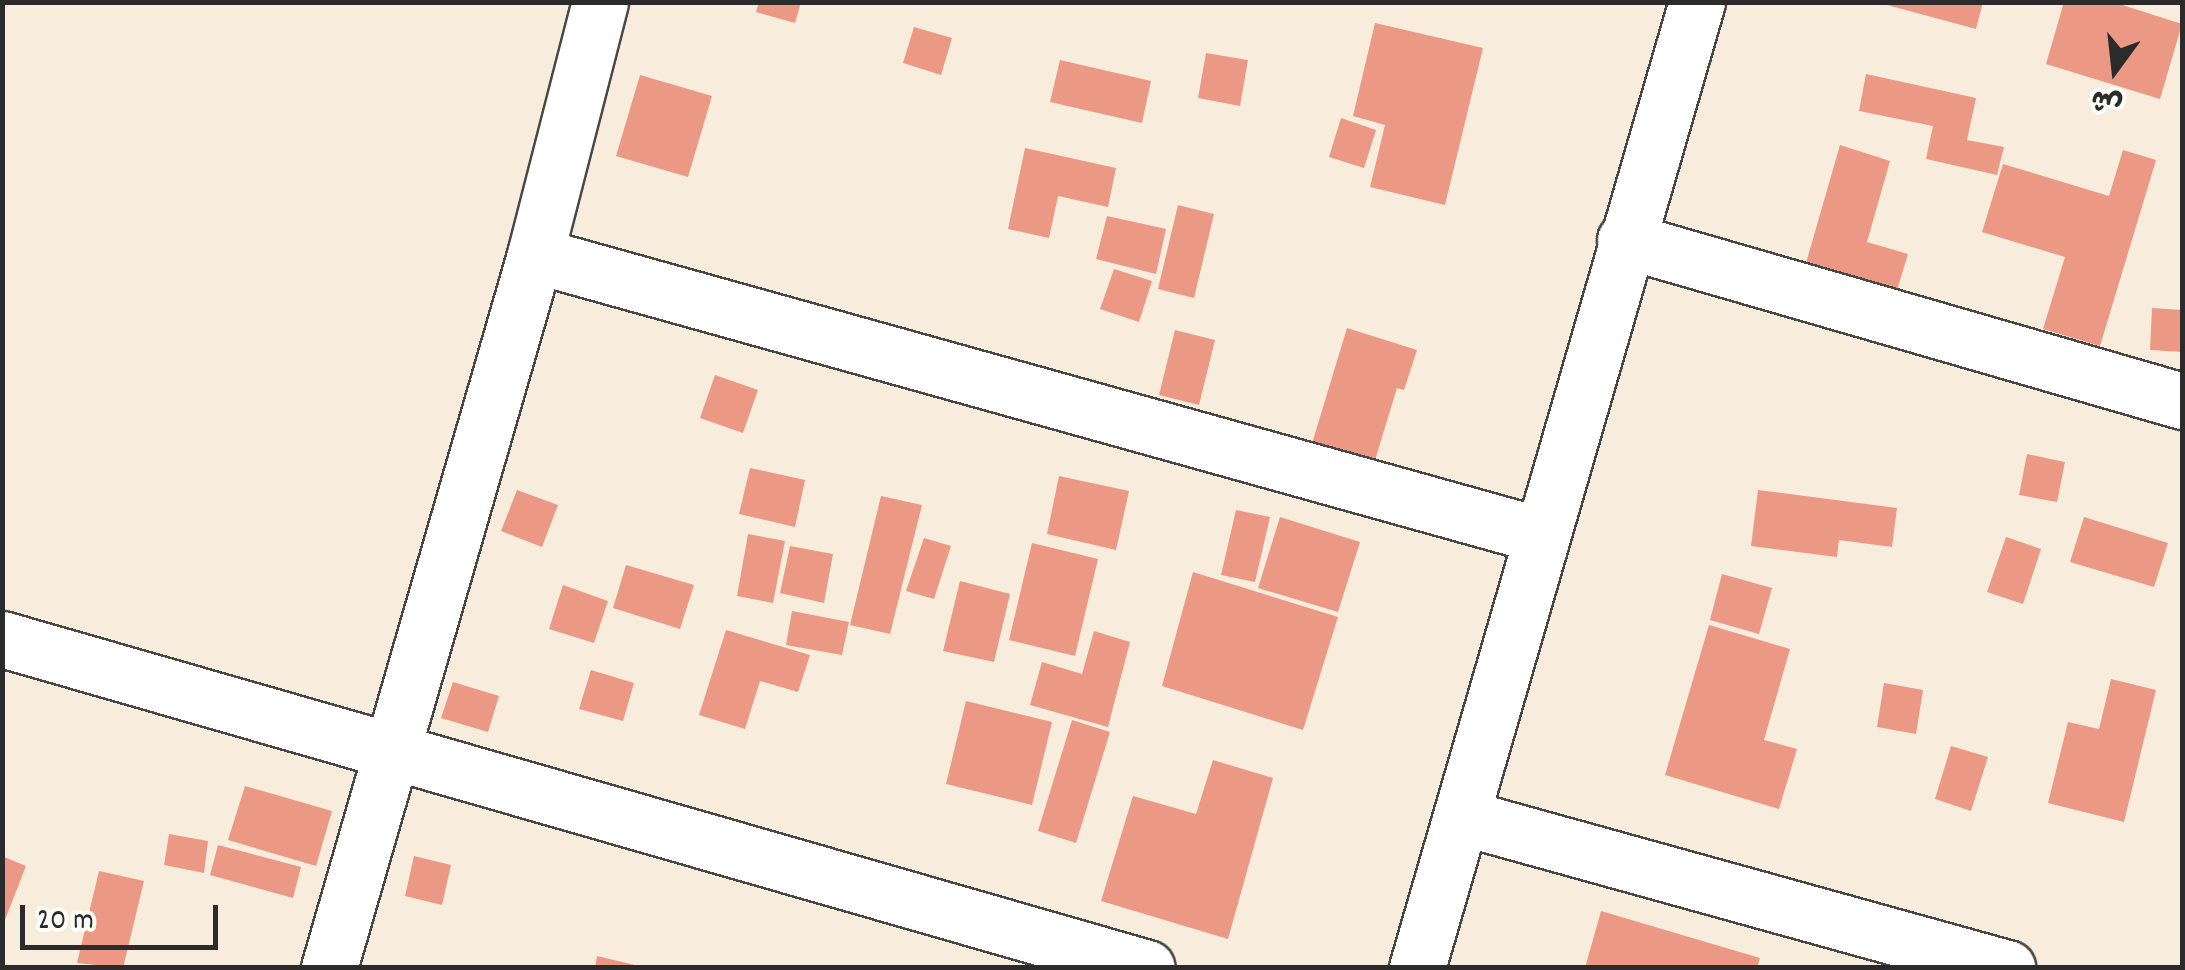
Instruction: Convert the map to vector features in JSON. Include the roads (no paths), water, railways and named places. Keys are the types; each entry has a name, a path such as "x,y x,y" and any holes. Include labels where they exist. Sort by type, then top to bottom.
{"street":[{"path":"329,968 534,255 600,2"},
{"path":"1418,968 1693,4"},
{"path":"1625,240 2182,402"},
{"path":"534,255 1540,535"},
{"path":"2,639 1147,968"},
{"path":"1462,817 2007,968"}]}
